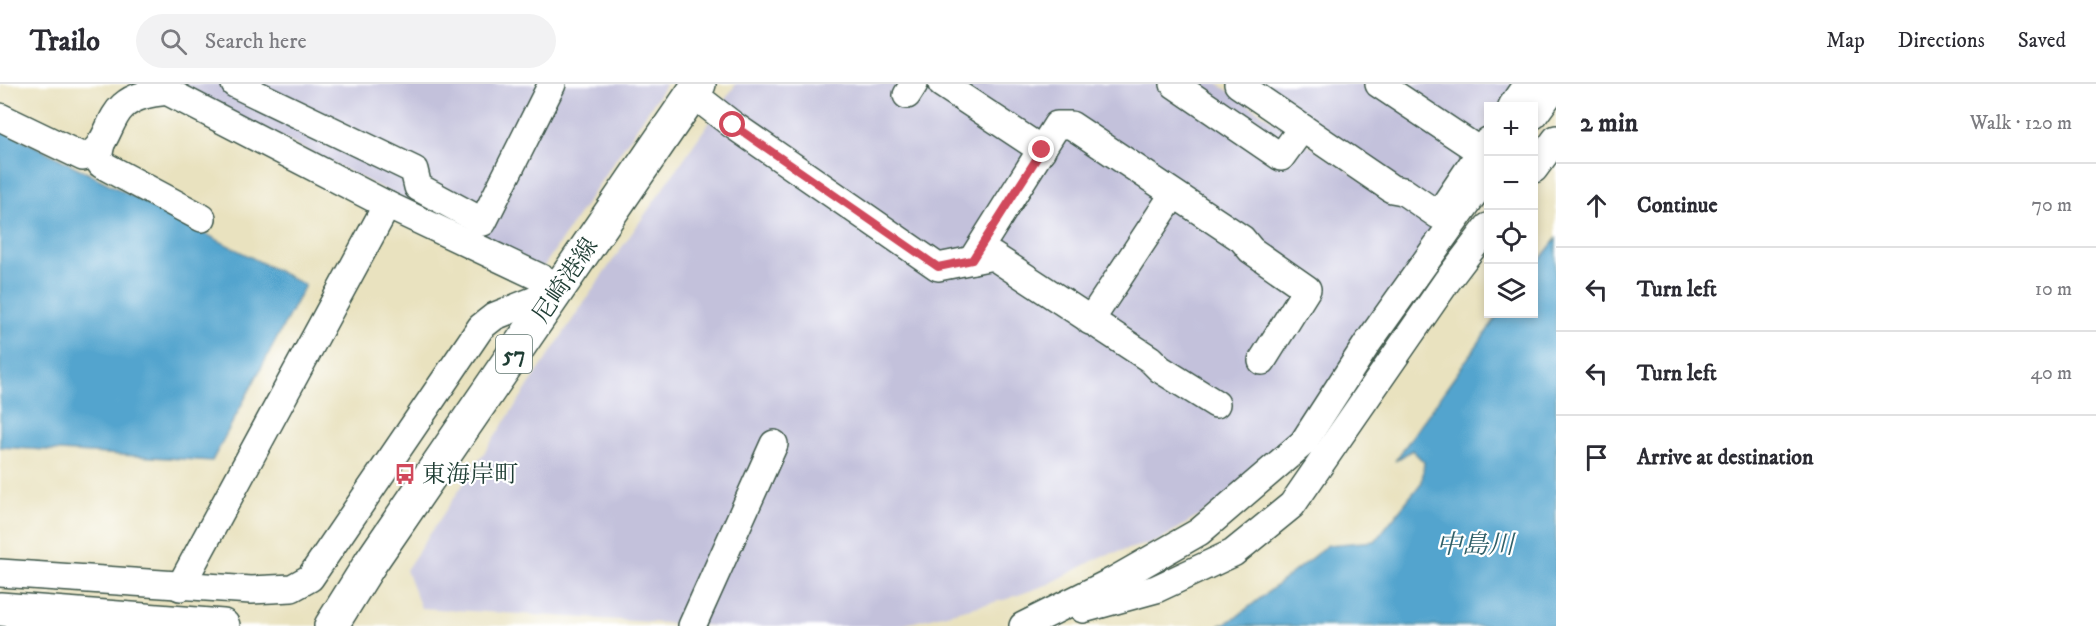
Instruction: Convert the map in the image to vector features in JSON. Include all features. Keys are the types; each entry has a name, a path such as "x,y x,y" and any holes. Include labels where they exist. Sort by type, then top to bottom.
{"main road":[{"name":"尼崎港線","path":"332,626 371,562 696,89"},
{"path":"0,609 223,626"}],"street":[{"path":"235,84 414,170 418,188 483,222 552,84"},
{"path":"942,84 1042,150"},
{"path":"1174,84 1281,157 1302,128"},
{"path":"1238,84 1392,189 1402,191 1438,215 1484,158"},
{"path":"1379,84 1409,92 1484,154"},
{"path":"1515,102 1527,84"},
{"path":"1538,109 1556,86"},
{"path":"0,117 83,157 96,150 122,107 160,88 387,205 559,289"},
{"path":"696,89 733,125 938,267 993,256 1216,405"},
{"path":"972,260 1057,125 1071,125 1242,240 1251,250 1307,289 1262,361"},
{"path":"1538,163 1556,140"},
{"path":"101,143 98,158 101,164 202,218"},
{"path":"1022,626 1113,581 1199,532 1303,443 1484,159"},
{"path":"1090,321 1173,195"},
{"path":"180,587 387,205"},
{"path":"1022,626 1156,589 1233,553 1292,505 1447,281 1484,232"},
{"path":"0,573 180,587 251,590 292,588 309,578 481,327 495,316 559,289"},
{"path":"692,626 774,444"}],"shaded area":[{"path":"175,84 666,84 542,269"},
{"path":"736,84 1218,84 1393,201 1252,84 1545,84 1531,102 1484,102 1484,165 1308,416 1273,453 1218,504 1158,541 1102,556 1049,584 1007,599 898,626 718,626 421,608 406,570 595,286"}],"water":[{"path":"0,128 305,285 212,461 0,447"},
{"name":"中島川","path":"1556,239 1556,626 1219,626 1235,618 1328,545 1375,541 1422,482 1424,462 1412,450 1395,461 1496,318 1538,318 1538,262"}],"place":[{"name":"東海岸町","path":"405,474"}],"route":[{"path":"733,125 938,267 972,260 1042,150"}]}
